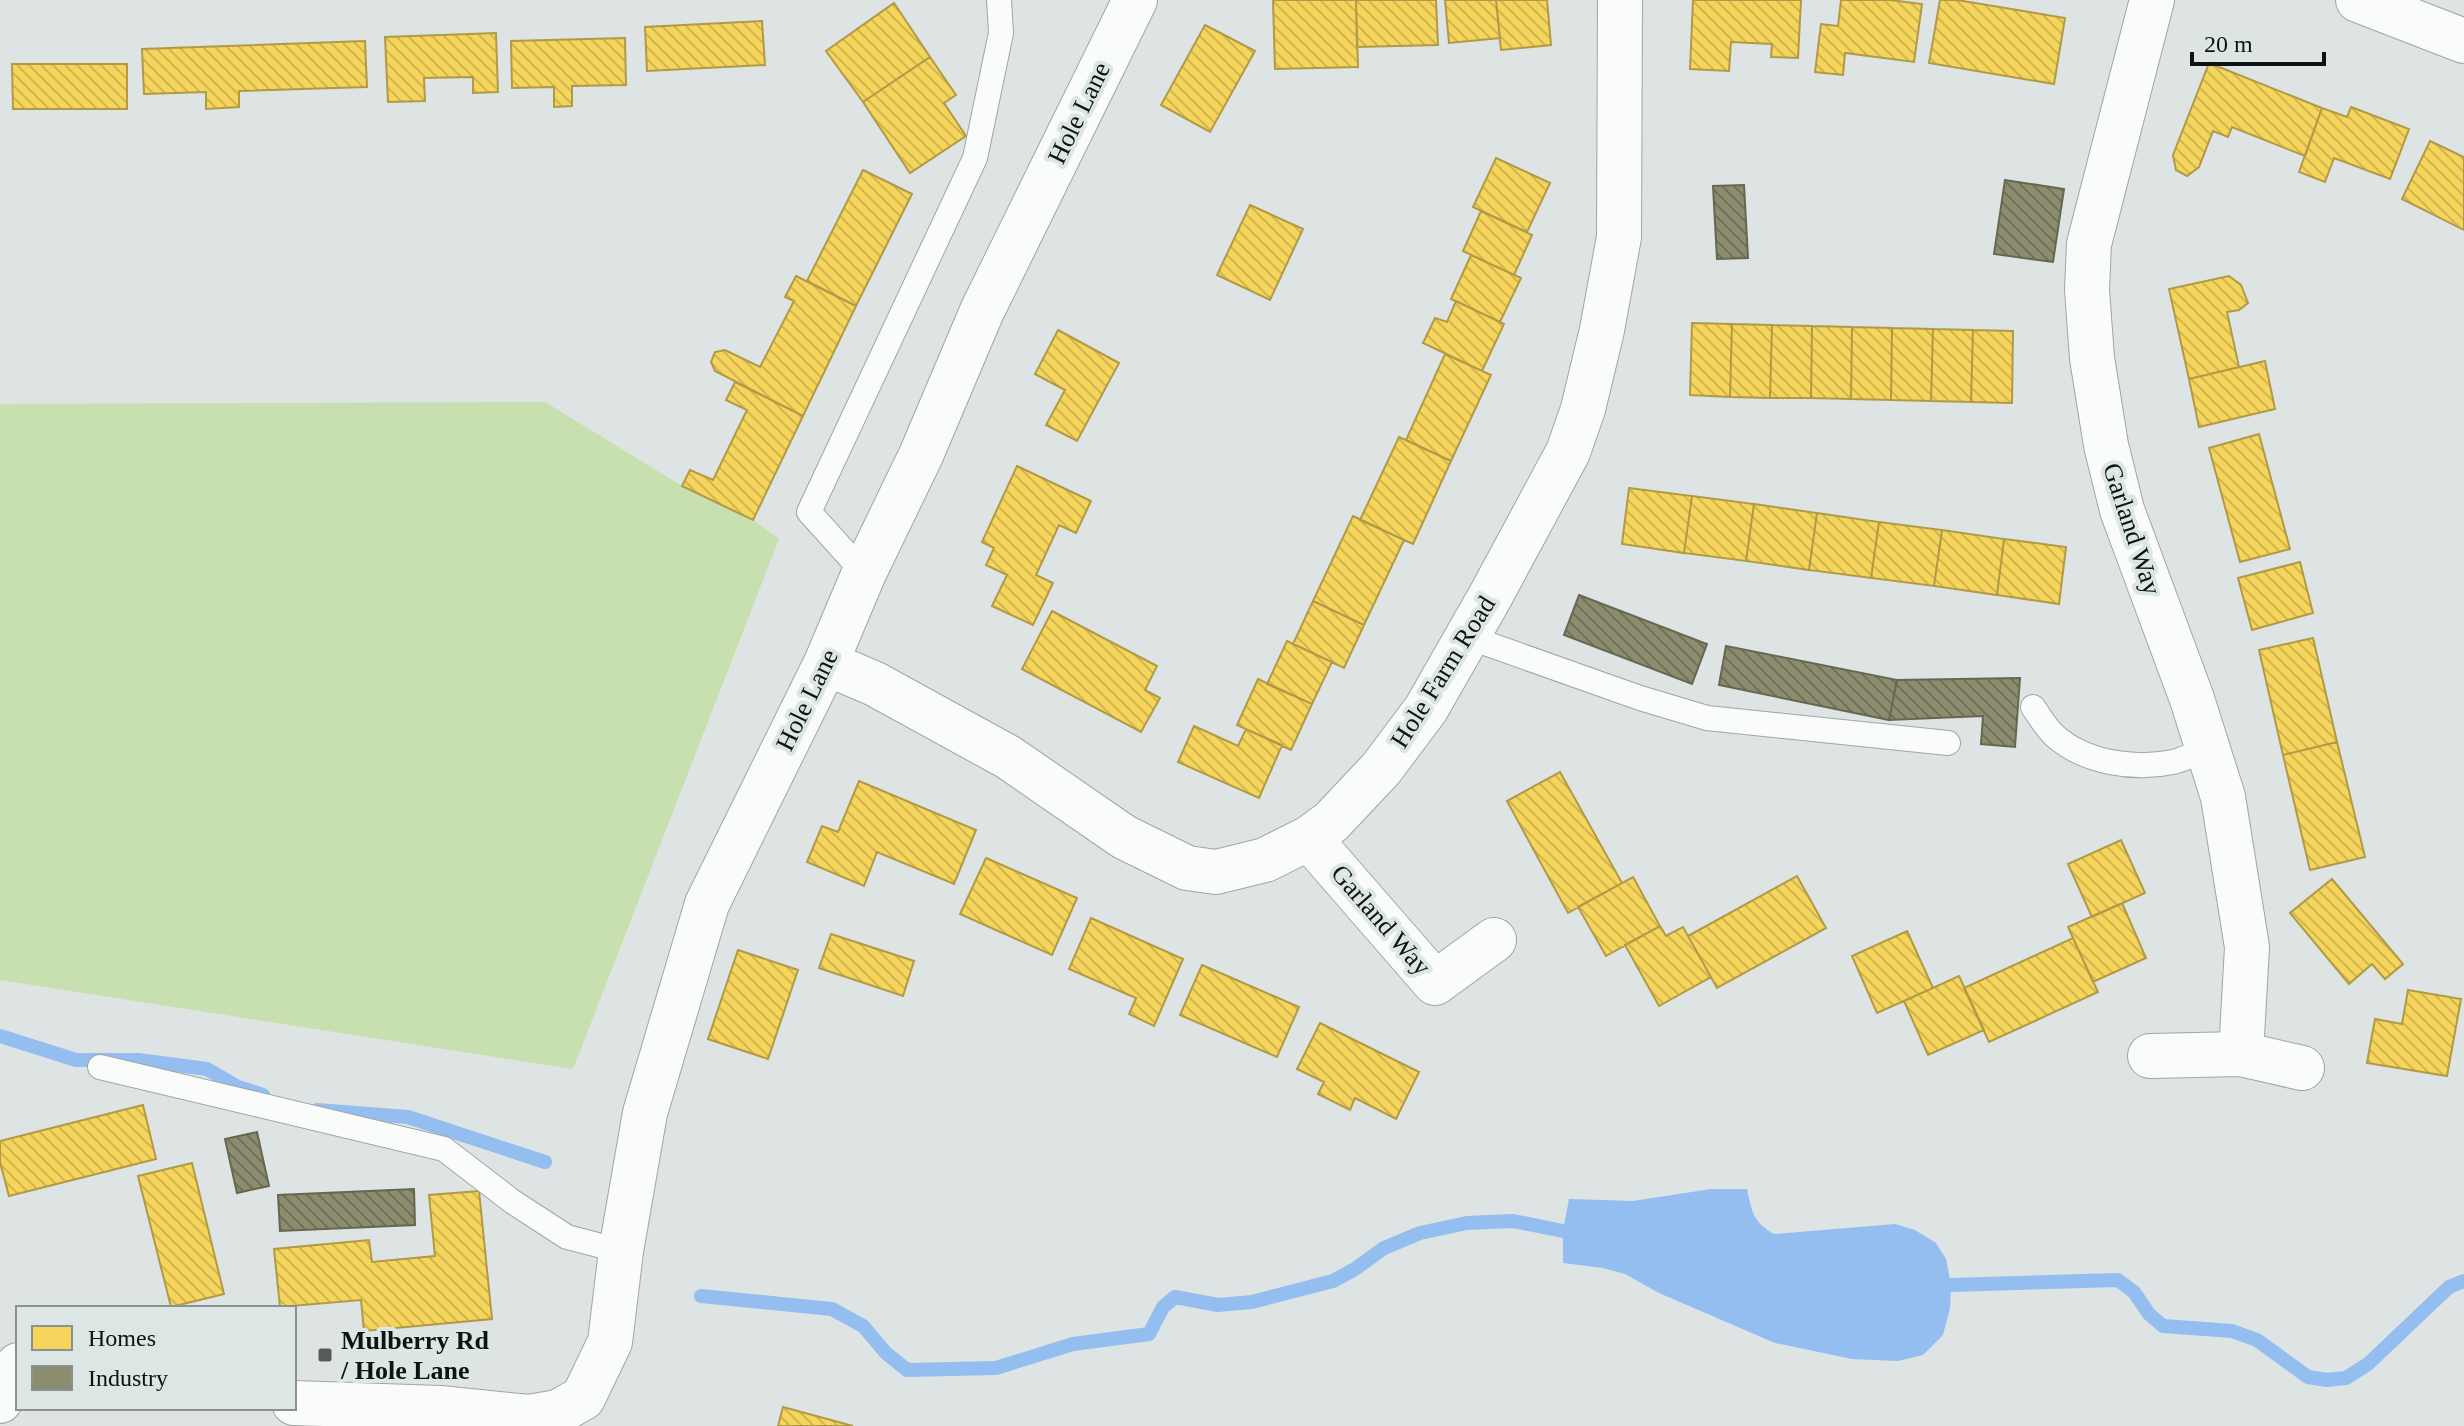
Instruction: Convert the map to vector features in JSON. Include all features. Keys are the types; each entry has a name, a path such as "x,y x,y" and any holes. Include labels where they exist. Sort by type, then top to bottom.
{"street":[{"name":"Hole Lane","path":"594,1412 610,1342 621,1251 645,1113 707,904 826,663 864,573 921,455 982,311 1135,0"},
{"name":"Hole Farm Road","path":"826,663 875,684 1008,757 1124,837 1187,868 1216,872 1265,860 1309,838 1331,822 1381,769 1426,709 1568,452 1583,409 1602,330 1619,237 1620,0"},
{"name":"Garland Way","path":"2152,0 2089,244 2087,290 2091,344 2106,445 2122,510 2223,797 2247,947 2241,1054"},
{"path":"2358,0 2464,41"},
{"name":"Garland Way","path":"1309,838 1435,983 1494,940"},
{"path":"2150,1056 2241,1054 2302,1068"},
{"path":"0,1401 16,1369"},
{"path":"296,1403 440,1408 529,1417 558,1412 594,1412"}],"lane":[{"path":"864,573 809,512 975,158 1001,33 999,0"},
{"path":"1468,637 1640,698 1707,718 1948,743"},
{"path":"2033,707 2052,734 2064,744 2078,753 2101,759 2129,764 2158,764 2174,762 2208,749"},
{"path":"100,1067 444,1149 513,1202 567,1237 621,1251"}],"green space":[{"path":"545,402 682,486 753,520 779,539 573,1069 0,980 0,404"}],"water":[{"path":"1711,1189 1747,1189 1754,1216 1774,1234 1895,1224 1915,1230 1936,1243 1946,1259 1951,1285 1950,1308 1943,1335 1923,1355 1898,1361 1852,1359 1775,1343 1659,1293 1625,1274 1563,1263 1563,1231 1569,1199 1633,1201"}],"building: Homes":[{"path":"1273,0 1356,0 1358,67 1275,69"},
{"path":"1356,0 1436,0 1438,45 1357,47"},
{"path":"1445,0 1496,0 1500,38 1449,43"},
{"path":"1496,0 1547,0 1551,45 1501,50"},
{"path":"1693,0 1801,0 1798,58 1771,57 1772,44 1731,42 1729,71 1690,69"},
{"path":"1841,0 1890,0 1922,4 1914,62 1845,53 1843,75 1815,72 1821,24 1838,26"},
{"path":"1940,0 1957,0 2065,18 2054,84 1929,63"},
{"path":"894,3 930,57 863,102 826,51"},
{"path":"762,21 765,65 647,71 645,27"},
{"path":"1205,25 1255,51 1210,132 1161,105"},
{"path":"496,33 498,92 473,93 473,77 424,78 425,101 388,102 385,37"},
{"path":"625,38 626,85 572,86 572,106 554,107 554,87 512,88 511,41"},
{"path":"365,41 367,87 239,91 239,107 206,109 206,92 144,94 142,49"},
{"path":"930,57 956,95 944,103 966,136 910,173 863,102"},
{"path":"2209,63 2322,108 2305,156 2232,127 2228,137 2213,131 2199,167 2187,176 2176,170 2173,155"},
{"path":"12,64 127,64 127,109 13,109"},
{"path":"2351,107 2409,129 2390,179 2334,158 2325,182 2299,172 2322,108 2347,117"},
{"path":"2430,141 2464,157 2464,230 2402,199"},
{"path":"1496,158 1550,183 1527,232 1473,207"},
{"path":"863,170 912,194 856,306 807,281"},
{"path":"1250,205 1303,229 1270,300 1217,275"},
{"path":"1481,211 1532,235 1514,275 1463,251"},
{"path":"1471,255 1521,278 1500,322 1451,299"},
{"path":"796,276 856,306 803,416 715,371 711,362 715,352 725,350 760,367 794,301 785,297"},
{"path":"2229,276 2241,285 2248,303 2239,310 2227,312 2239,367 2189,379 2169,289"},
{"path":"1456,301 1504,324 1482,371 1423,343 1435,318 1447,322"},
{"path":"1692,323 1732,324 1730,397 1690,395"},
{"path":"1732,324 1772,325 1770,398 1730,397"},
{"path":"1772,325 1812,326 1811,398 1770,398"},
{"path":"1812,326 1852,327 1851,399 1811,398"},
{"path":"1852,327 1892,328 1891,400 1851,399"},
{"path":"1892,328 1933,329 1931,401 1891,400"},
{"path":"1933,329 1973,330 1971,402 1931,401"},
{"path":"1058,330 1119,363 1077,441 1046,425 1065,390 1035,374"},
{"path":"1973,330 2013,331 2012,403 1971,402"},
{"path":"1445,354 1491,375 1451,461 1406,440"},
{"path":"2265,361 2275,409 2199,427 2189,379"},
{"path":"735,382 803,416 753,520 682,486 690,470 713,480 747,410 726,400"},
{"path":"2259,434 2290,549 2240,562 2209,448"},
{"path":"1399,437 1451,461 1413,544 1360,520"},
{"path":"1017,466 1091,501 1076,533 1059,525 1036,575 1053,583 1033,625 992,606 1007,575 986,565 994,548 982,542"},
{"path":"1629,488 1692,496 1684,553 1622,544"},
{"path":"1692,496 1754,504 1746,561 1684,553"},
{"path":"1754,504 1817,513 1809,570 1746,561"},
{"path":"1817,513 1879,522 1871,578 1809,570"},
{"path":"1353,516 1404,540 1364,625 1313,601"},
{"path":"1879,522 1942,530 1934,586 1871,578"},
{"path":"1942,530 2004,539 1997,595 1934,586"},
{"path":"2004,539 2066,547 2059,604 1997,595"},
{"path":"2300,562 2313,613 2252,630 2238,578"},
{"path":"1313,601 1364,625 1344,668 1293,644"},
{"path":"1052,611 1157,666 1145,690 1160,698 1141,732 1022,669"},
{"path":"2313,638 2337,742 2283,755 2259,650"},
{"path":"1287,641 1332,662 1312,704 1267,684"},
{"path":"1258,679 1312,704 1291,750 1237,725"},
{"path":"1194,726 1238,746 1246,729 1282,745 1259,798 1178,762"},
{"path":"2337,742 2365,857 2310,870 2283,755"},
{"path":"1560,772 1622,883 1568,913 1507,801"},
{"path":"859,781 976,830 954,884 877,852 864,886 807,862 822,826 838,832"},
{"path":"2121,840 2145,893 2092,917 2068,864"},
{"path":"986,858 1077,898 1052,955 960,914"},
{"path":"1797,876 1826,928 1717,988 1688,936"},
{"path":"1633,877 1660,926 1606,956 1578,907"},
{"path":"2332,879 2403,964 2385,979 2372,964 2349,984 2290,913"},
{"path":"2122,903 2146,958 2093,982 2068,927"},
{"path":"1091,918 1183,959 1154,1026 1129,1014 1136,998 1069,969"},
{"path":"1660,926 1666,936 1683,927 1711,977 1659,1006 1625,945"},
{"path":"1907,931 1933,988 1877,1013 1852,956"},
{"path":"831,934 914,961 903,996 819,968"},
{"path":"2073,938 2098,992 1989,1042 1964,988"},
{"path":"738,950 798,970 768,1059 708,1039"},
{"path":"1202,965 1299,1007 1277,1057 1180,1015"},
{"path":"1959,976 1984,1030 1928,1055 1904,1001"},
{"path":"2408,990 2461,999 2447,1076 2367,1063 2375,1019 2402,1024"},
{"path":"1320,1023 1419,1072 1396,1119 1355,1098 1350,1110 1318,1094 1324,1082 1297,1069"},
{"path":"143,1105 156,1159 9,1196 0,1162 0,1141"},
{"path":"192,1163 224,1294 171,1306 138,1176"},
{"path":"479,1191 492,1319 364,1331 361,1300 280,1306 274,1249 369,1240 372,1262 435,1256 429,1195"},
{"path":"783,1407 853,1426 778,1426"}],"building: Industry":[{"path":"2005,180 2064,189 2053,262 1994,254"},
{"path":"1744,185 1748,258 1717,259 1713,186"},
{"path":"1579,595 1707,644 1692,684 1564,635"},
{"path":"1726,646 1897,680 1889,720 1719,685"},
{"path":"2020,678 2015,747 1981,744 1983,716 1889,720 1897,680"},
{"path":"257,1132 269,1186 237,1193 225,1139"},
{"path":"414,1189 415,1225 280,1231 278,1195"}],"waterway":[{"path":"0,1036 76,1060 138,1060 207,1069 238,1087 263,1095"},
{"path":"317,1110 408,1117 545,1162"},
{"path":"701,1296 832,1309 863,1326 886,1353 907,1370 996,1368 1073,1344 1149,1334 1163,1307 1175,1297 1218,1305 1252,1302 1333,1281 1384,1248 1420,1233 1467,1223 1513,1221 1563,1231"},
{"path":"1951,1285 2118,1280 2134,1292 2149,1314 2163,1326 2232,1331 2257,1340 2308,1377 2327,1380 2346,1378 2368,1364 2449,1287 2464,1281"}],"place":[{"name":"Mulberry Rd / Hole Lane","path":"325,1355"}]}
